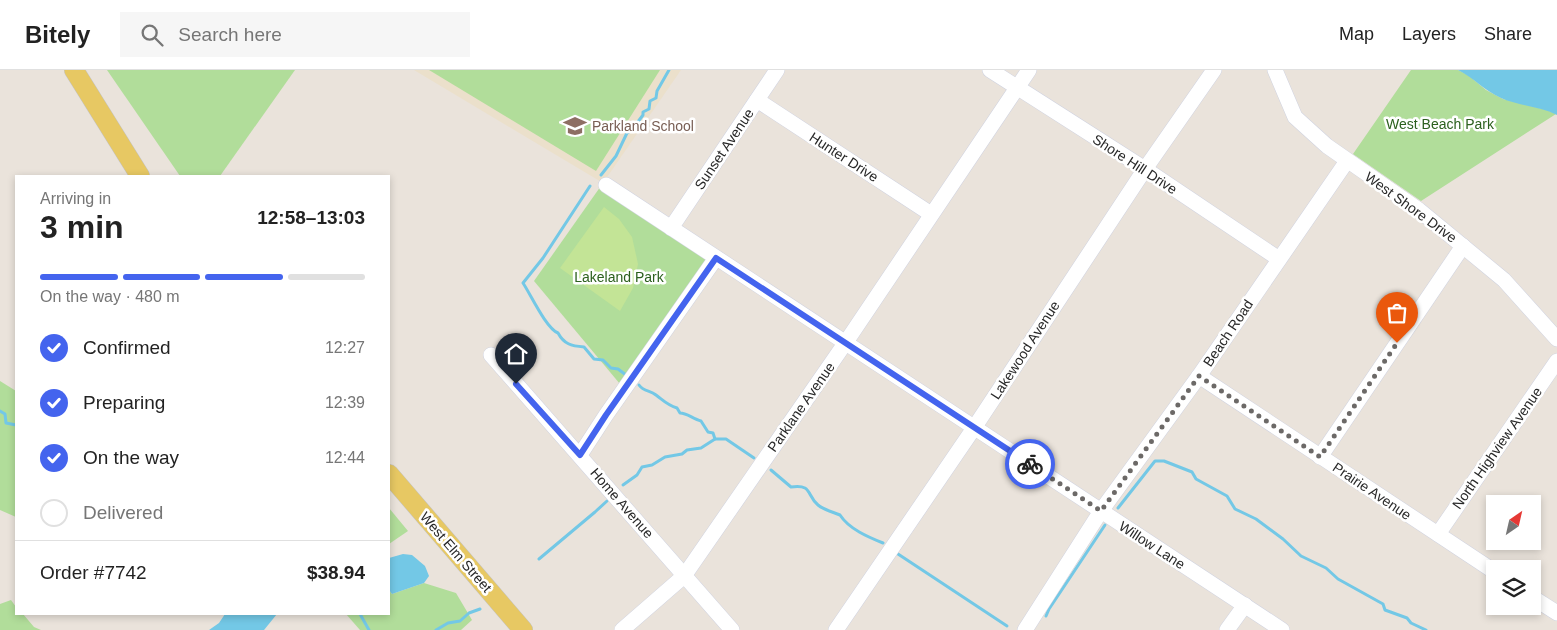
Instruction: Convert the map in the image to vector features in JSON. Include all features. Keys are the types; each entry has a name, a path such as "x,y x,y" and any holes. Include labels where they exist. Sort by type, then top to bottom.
{"main road":[{"path":"74,70 139,175"},
{"name":"West Elm Street","path":"390,475 523,630"}],"street":[{"name":"Sunset Avenue","path":"671,228 777,70"},
{"name":"Shore Hill Drive","path":"990,70 1279,259"},
{"name":"Parklane Avenue","path":"622,630 684,576 846,342 1029,70"},
{"name":"Lakewood Avenue","path":"836,630 1214,70"},
{"name":"West Shore Drive","path":"1275,70 1295,117 1327,146 1419,210 1504,280 1557,339"},
{"name":"Hunter Drive","path":"756,100 931,214"},
{"name":"Beach Road","path":"1025,630 1101,511 1199,376 1347,161"},
{"name":"Willow Lane","path":"606,185 1282,630"},
{"path":"1320,457 1463,246"},
{"path":"580,455 716,258"},
{"name":"Home Avenue","path":"491,355 732,630"},
{"name":"North Highview Avenue","path":"1438,534 1557,361"},
{"name":"Prairie Avenue","path":"1199,376 1486,566"},
{"path":"1541,602 1556,609"},
{"path":"1227,630 1244,605"}],"shaded area":[{"name":"Parkland School","path":"414,70 681,70 603,183"}],"green space":[{"path":"107,70 295,70 221,175 179,175"},
{"name":"Parkland School","path":"429,70 660,70 596,171"},
{"name":"West Beach Park","path":"1411,70 1458,70 1468,75 1486,90 1503,99 1556,114 1421,201 1353,154"},
{"name":"Lakeland Park","path":"603,183 716,258 625,390 534,281"},
{"path":"604,207 619,219 632,237 638,264 633,288 620,311 560,268"},
{"path":"0,381 15,390 15,517 0,510"},
{"path":"390,509 408,531 390,543"},
{"path":"424,583 456,593 472,620 461,630 360,630 347,615 390,615 390,591 392,594"},
{"path":"11,600 15,606 15,615 24,615 34,627 41,630 0,630 0,604"}],"water":[{"path":"1458,70 1557,70 1557,115 1501,98"},
{"path":"403,554 412,555 425,566 429,576 424,583 392,594 390,591 390,558"},
{"path":"224,615 276,615 264,630 209,630 219,623"}],"waterway":[{"path":"601,175 616,156 627,133 631,131 643,115 643,112 649,109 650,101 656,98 657,91 669,70"},
{"path":"590,186 543,258 523,283 544,318 565,342 584,347 594,359 603,360 611,368 618,369 626,375"},
{"path":"639,385 677,408 680,413 701,421 708,432 713,433 715,439"},
{"path":"0,411 5,414 6,423 15,425"},
{"path":"623,485 637,475 642,467 652,465 665,457 701,448 715,439 726,439 754,458"},
{"path":"1118,508 1155,461 1164,461 1192,472 1196,479 1227,496 1235,509 1256,519 1283,539 1301,556 1326,568 1338,579 1383,604 1385,610 1407,618 1411,623 1426,630"},
{"path":"771,470 791,487 803,487 806,489 818,505 840,515 854,528 883,543"},
{"path":"539,559 607,501"},
{"path":"1046,616 1105,525"},
{"path":"898,554 1007,626"},
{"path":"436,630 448,623 460,621 469,613 480,609"},
{"path":"361,615 369,630"}],"way so far":[{"path":"1030,464 1101,511 1199,376 1320,457 1397,343"}],"place":[{"name":"Parkland School","path":"575,126"}],"route":[{"path":"516,384 580,455 716,258 1030,464"}]}
